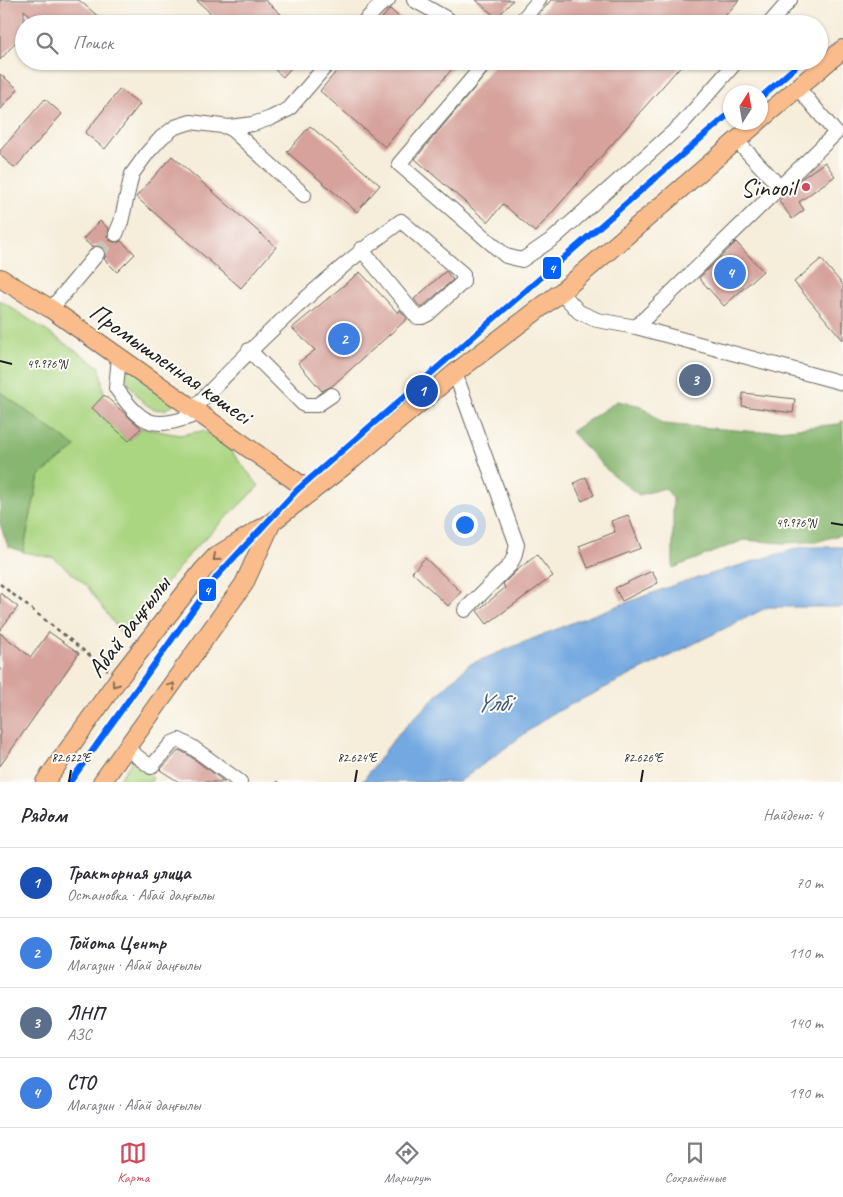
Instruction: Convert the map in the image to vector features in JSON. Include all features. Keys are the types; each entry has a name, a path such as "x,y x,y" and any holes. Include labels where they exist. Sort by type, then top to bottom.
{"main road":[{"path":"828,62 843,49"},
{"path":"768,113 819,70"},
{"name":"Абай даңғылы","path":"45,782 119,678 216,556 272,522 311,492 455,373 560,292 749,130"},
{"name":"Промышленная көшесі","path":"0,278 51,309 311,492"},
{"name":"Абай даңғылы","path":"102,782 244,584 272,522"}],"street":[{"path":"370,15 388,0"},
{"path":"414,0 440,15"},
{"path":"526,15 539,0"},
{"path":"777,15 790,0"},
{"path":"116,234 121,222 132,174 162,137 175,127 191,122 230,127 254,124 271,118 290,108 322,70"},
{"path":"479,70 399,164 506,256 522,260 554,238 681,125 729,70"},
{"path":"636,327 836,133 798,88"},
{"path":"230,127 304,195"},
{"path":"737,140 780,187"},
{"path":"119,357 116,388 129,406 145,421 158,424 174,423 195,412 249,350 361,249 401,221 463,274 463,282 428,314 418,317 361,249"},
{"path":"51,309 96,254"},
{"path":"560,292 579,312 589,317 636,327 843,383"},
{"path":"249,350 304,406 317,405 332,395"},
{"path":"455,373 517,545 510,565 465,610"},
{"path":"126,748 151,767 172,742 180,740 192,746 240,782"}],"path":[{"path":"0,584 119,678"}],"green space":[{"path":"0,300 100,367 104,395 93,408 129,441 141,428 180,435 202,431 222,440 259,486 194,549 123,636 87,586 54,558 23,552 39,476 75,447 0,392"},
{"path":"128,363 179,400 166,409 159,410 147,405 137,395 125,377"},
{"path":"0,392 76,447 39,476 23,552 8,546 0,524"},
{"path":"617,401 642,406 663,424 758,432 839,424 843,420 843,534 816,542 783,543 744,540 673,568 673,498 665,488 639,495 609,472 571,432"},
{"path":"132,761 153,778 151,782 117,782"}],"water":[{"name":"Үлбі","path":"802,547 843,547 843,607 768,607 550,715 459,782 362,782 398,734 468,665 574,622 677,584"}],"building":[{"path":"0,0 79,0 96,15 30,15 24,10 24,15 15,15 15,43 0,60"},
{"path":"196,0 265,0 282,15 213,15"},
{"path":"476,0 513,0 500,15 494,15"},
{"path":"551,0 739,0 726,15 538,15"},
{"path":"390,9 397,15 385,15"},
{"path":"275,70 289,70 283,77"},
{"path":"338,70 451,70 385,147 320,91"},
{"path":"489,70 677,70 535,232 503,204 488,222 415,159"},
{"path":"0,74 18,89 0,110"},
{"path":"120,89 140,104 105,149 85,133"},
{"path":"45,99 62,114 15,168 0,155 0,151"},
{"path":"310,126 380,185 357,212 287,152"},
{"path":"172,156 276,247 241,288 136,197"},
{"name":"Sinooil","path":"825,162 835,176 799,202 804,210 792,219 779,201 799,180"},
{"path":"100,221 109,229 107,235 109,240 117,243 121,241 135,254 117,272 104,259 106,255 103,248 98,245 92,247 83,239"},
{"path":"736,242 763,271 724,306 699,278"},
{"path":"821,259 843,285 843,340 794,282"},
{"path":"446,271 453,280 421,308 414,299"},
{"path":"360,272 398,313 400,310 407,319 332,386 322,391 298,363 315,350 292,328"},
{"path":"743,393 795,399 793,413 742,406"},
{"path":"104,395 141,428 129,441 92,408"},
{"path":"586,477 594,495 582,501 574,483"},
{"path":"628,515 641,548 588,568 579,546 615,532 611,521"},
{"path":"537,555 553,576 487,624 477,611 505,588 503,584 517,570"},
{"path":"425,558 461,592 448,606 412,572"},
{"path":"652,571 658,583 622,601 615,588"},
{"path":"0,593 18,607 0,630"},
{"path":"49,632 79,653 0,766 0,633 31,657"},
{"path":"179,750 225,782 179,782 160,770"}],"tunnel":[{"path":"97,254 116,234"}],"tram line":[{"name":"4","path":"768,91 792,70"},
{"name":"4","path":"70,782 218,575 297,490 723,119"}],"place":[{"name":"Sinooil","path":"806,187"},
{"name":"СТО","path":"730,273"},
{"name":"Тойота Центр","path":"344,339"},
{"name":"ЛНП","path":"695,380"},
{"name":"Тракторная улица","path":"422,391"}]}
